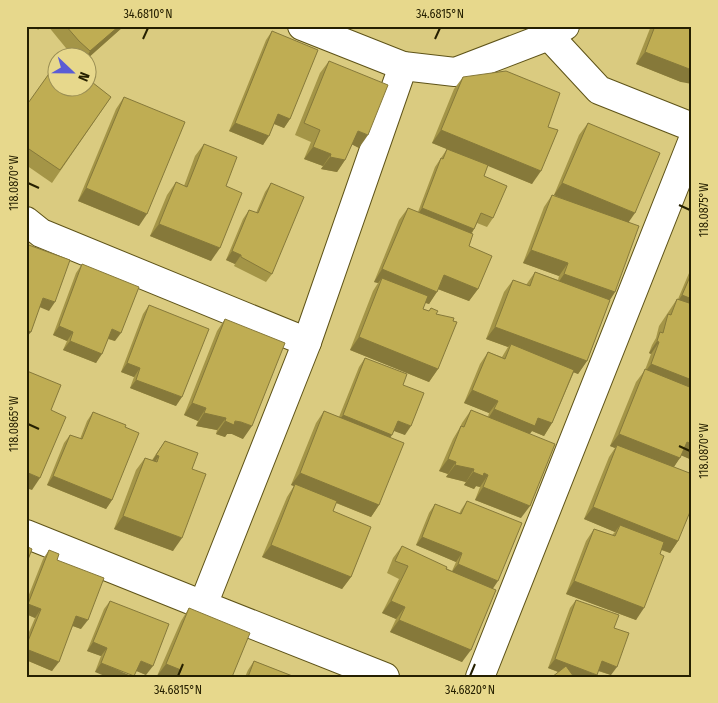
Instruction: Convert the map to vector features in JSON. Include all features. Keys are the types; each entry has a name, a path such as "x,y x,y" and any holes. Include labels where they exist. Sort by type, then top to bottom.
{"street":[{"path":"302,26 403,66 455,72 557,31 599,90 692,127"},
{"path":"203,605 307,342 403,66"},
{"path":"480,677 692,142"},
{"path":"26,220 41,233 307,342"},
{"path":"26,534 385,677"}],"building":[{"path":"66,26 119,26 93,48 87,48"},
{"path":"655,26 692,26 692,70 645,52"},
{"path":"272,31 318,50 290,119 278,114 269,136 235,123"},
{"path":"329,61 388,85 368,135 358,131 345,160 330,157 331,154 313,147 320,130 304,123"},
{"path":"506,71 560,93 548,127 558,130 541,171 441,130 463,77"},
{"path":"48,75 48,98 98,98 98,87 111,97 60,170 26,147 26,106"},
{"path":"124,97 185,122 147,214 86,188"},
{"path":"588,123 660,153 635,213 562,183"},
{"path":"204,144 237,157 226,186 242,193 220,248 159,224 176,182 187,187"},
{"path":"447,149 488,165 484,176 507,186 493,218 481,213 474,229 422,208 441,158 443,159"},
{"path":"271,183 304,197 272,274 232,251 249,210 258,213"},
{"path":"552,195 639,226 615,292 564,274 568,263 531,250"},
{"path":"408,208 473,234 469,246 492,256 478,289 444,275 437,292 382,269"},
{"path":"26,244 70,260 55,302 43,298 31,332 26,330"},
{"path":"82,264 139,287 121,333 112,329 102,354 70,341 73,332 59,326"},
{"path":"535,272 610,300 587,361 495,327 513,280 530,286"},
{"path":"692,272 692,299 682,295"},
{"path":"382,278 428,296 423,309 429,311 431,308 438,311 436,314 454,318 453,321 457,322 438,369 359,337"},
{"path":"677,299 692,304 692,380 651,364 659,342 657,341 660,332 663,333 668,314 671,315"},
{"path":"149,305 209,329 182,397 136,380 140,368 127,363"},
{"path":"225,319 285,343 252,426 235,421 234,425 225,421 226,418 204,413 206,408 192,403"},
{"path":"511,344 574,370 552,423 538,418 535,426 494,409 498,401 472,390 488,352 505,359"},
{"path":"365,358 407,374 403,385 424,393 411,426 398,421 392,435 343,415"},
{"path":"645,369 692,388 692,444 687,442 680,458 619,434"},
{"path":"27,371 61,385 51,410 66,417 40,478 26,472"},
{"path":"471,410 555,444 530,506 483,487 488,475 484,473 483,476 473,472 474,469 455,465 456,462 448,459 461,426 464,427"},
{"path":"324,411 404,443 379,505 300,473"},
{"path":"93,412 126,425 125,427 139,433 112,500 53,476 70,435 82,439"},
{"path":"165,441 198,453 192,469 206,474 182,538 123,516 145,458 157,462 159,456 156,455"},
{"path":"617,445 692,474 692,507 678,541 593,507"},
{"path":"295,484 337,501 333,511 371,527 351,577 271,545"},
{"path":"467,501 522,523 498,581 458,564 462,553 422,537 435,504 461,514"},
{"path":"620,525 664,542 660,554 664,556 644,608 574,581 594,529 615,536"},
{"path":"26,546 32,549 26,565"},
{"path":"402,546 447,567 446,569 496,590 471,650 399,620 405,607 391,601 408,566 395,561"},
{"path":"49,550 59,554 57,560 104,578 88,620 76,616 59,662 26,649 41,609 28,604"},
{"path":"576,600 619,615 614,628 629,633 617,667 602,661 597,675 555,659"},
{"path":"110,601 169,624 153,666 141,661 134,676 101,663 107,648 93,642"},
{"path":"189,608 250,633 232,677 178,677 181,670 166,664"},
{"path":"254,661 295,677 248,677"},
{"path":"566,666 574,677 552,677"}]}
